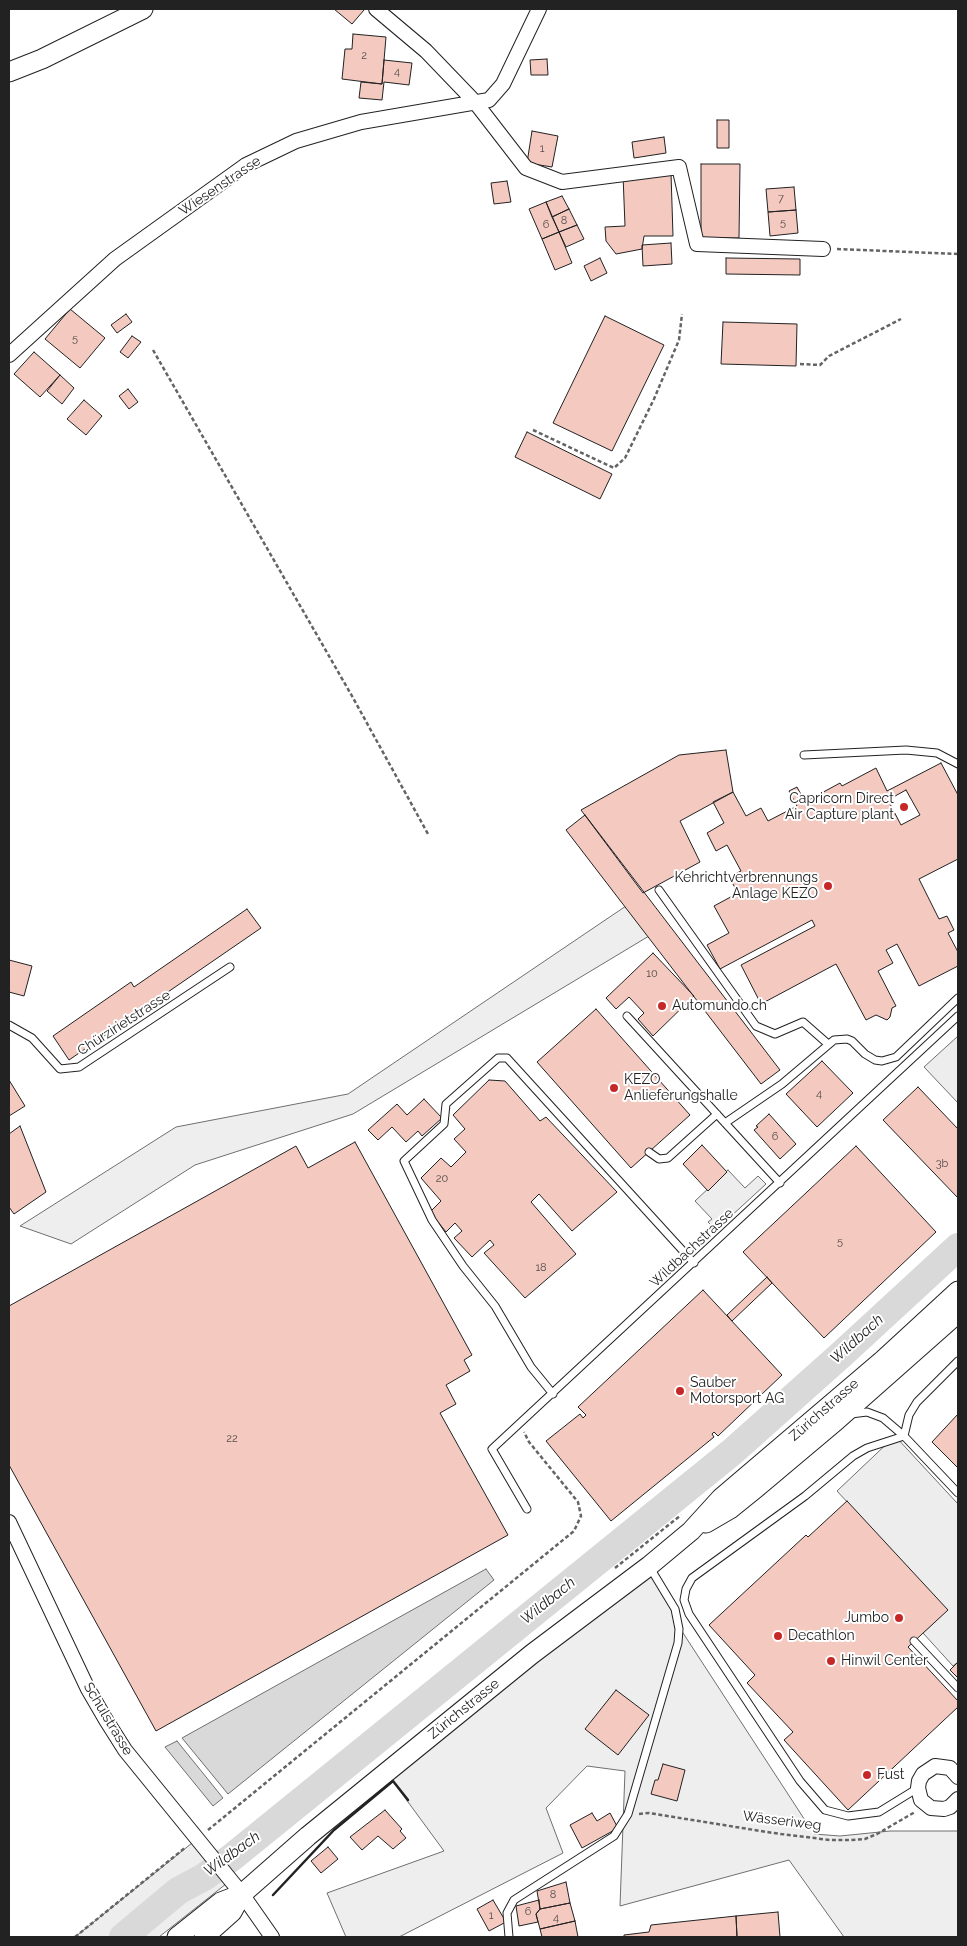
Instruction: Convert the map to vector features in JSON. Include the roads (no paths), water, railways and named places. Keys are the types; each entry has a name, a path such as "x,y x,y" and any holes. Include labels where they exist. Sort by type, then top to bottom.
{"main road":[{"path":"9,72 42,59 143,9"},
{"name":"Zürichstrasse","path":"692,1531 721,1498 883,1360 958,1291"},
{"name":"Zürichstrasse","path":"177,1937 221,1902 242,1894 386,1772 532,1654 649,1566 692,1531 730,1509 837,1420 958,1313"},
{"name":"Zürichstrasse","path":"204,1937 232,1912 242,1894"}],"street":[{"path":"376,9 426,51 475,102 526,168 562,182 678,167 697,244 823,248"},
{"name":"Wiesenstrasse","path":"9,355 115,260 246,165 296,141 362,122 489,100 503,84 539,9"},
{"name":"Schulstrasse","path":"9,1522 88,1689 125,1750 242,1894 272,1937"},
{"path":"958,1774 950,1768 935,1766 923,1774 918,1788 925,1805 931,1808 944,1809 950,1807 958,1799"}],"lane":[{"path":"804,755 906,750 937,753 958,764"},
{"path":"659,890 756,1026 775,1034 803,1022 828,1044"},
{"name":"Chürzirietstrasse","path":"9,1025 32,1038 60,1070 79,1067 230,967"},
{"path":"725,1123 782,1084 834,1040 847,1039 856,1044 870,1058 882,1061 890,1060 902,1053 958,998"},
{"path":"627,1016 780,1183"},
{"name":"Wildbachstrasse","path":"527,1509 492,1449 554,1394 958,1016"},
{"path":"554,1394 531,1367 495,1306 463,1266 432,1220 404,1161 444,1124 446,1104 498,1058 507,1058 694,1263"},
{"path":"649,1152 659,1159 668,1158 718,1114"},
{"path":"904,1436 909,1415 917,1402 958,1361"},
{"path":"837,1420 855,1413 872,1413 883,1418 904,1436 958,1493"},
{"path":"904,1436 867,1448 853,1456 805,1496 692,1578 686,1588 684,1600 690,1614 800,1780 825,1810 848,1816 879,1812 918,1788"},
{"path":"509,1937 507,1912 514,1900 614,1836 628,1814 676,1650 678,1635 677,1616 672,1603 649,1566"},
{"path":"914,1641 958,1688"}],"waterway":[{"name":"Wildbach","path":"123,1937 178,1891 204,1877 231,1858 732,1452 958,1247"}],"place":[{"name":"Capricorn Direct Air Capture plant","path":"904,807"},
{"name":"Kehrichtverbrennungs Anlage KEZO","path":"828,886"},
{"name":"Automundo.ch","path":"662,1006"},
{"name":"KEZO Anlieferungshalle","path":"614,1088"},
{"name":"Sauber Motorsport AG","path":"680,1391"},
{"name":"Jumbo","path":"899,1618"},
{"name":"Decathlon","path":"778,1636"},
{"name":"Hinwil Center","path":"831,1661"},
{"name":"Fust","path":"867,1775"}]}
